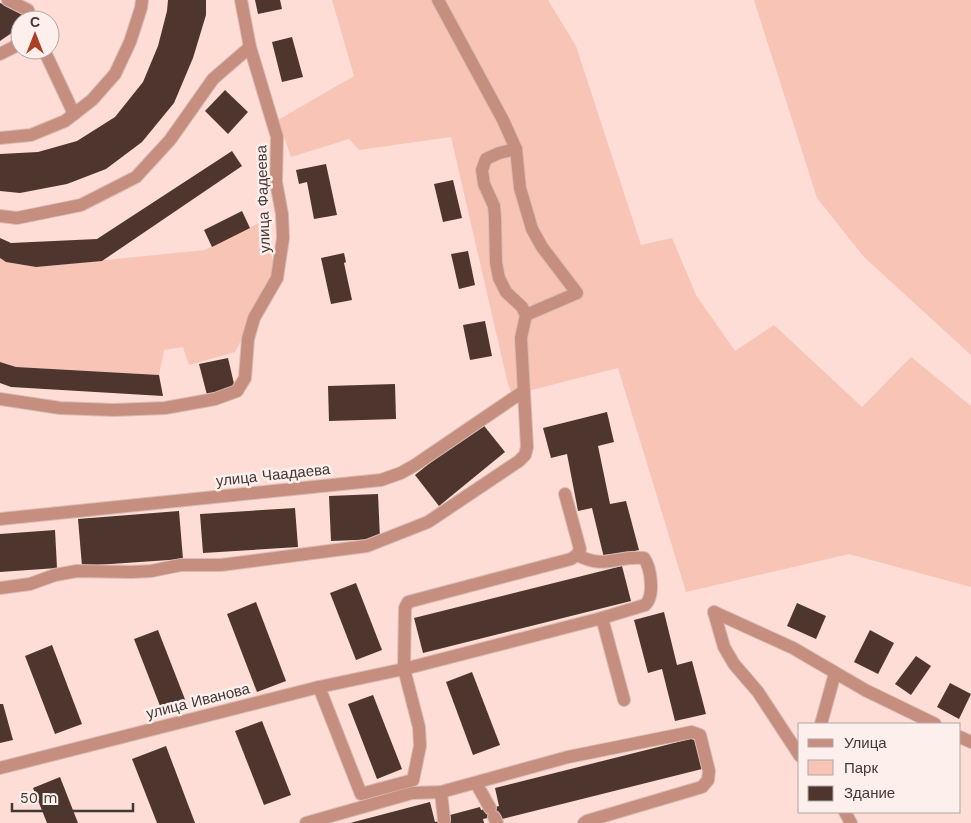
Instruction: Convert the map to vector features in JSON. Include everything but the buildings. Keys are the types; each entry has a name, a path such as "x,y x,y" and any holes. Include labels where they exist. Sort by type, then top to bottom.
{"street":[{"path":"8,0 28,10"},
{"path":"0,138 31,135 65,121 92,100 115,74 130,42 142,0"},
{"name":"улица Фадеева","path":"0,399 60,408 114,410 165,408 215,399 237,391 246,378 248,339 254,318 277,278 283,238 282,214 276,182 277,137 250,47 241,0"},
{"path":"438,0 503,120 516,149 520,188 532,229 542,247 577,294 526,315"},
{"path":"0,216 17,218 81,205 136,177 170,140 197,105 213,79 250,47"},
{"path":"49,60 74,114"},
{"path":"0,588 30,584 55,575 77,571 131,572 151,571 181,565 221,565 367,546 428,522 519,461 525,455 527,447 521,338 526,315 522,307 506,292 499,278 496,263 494,206 484,184 482,170 486,159 499,153 516,149"},
{"name":"улица Чаадаева","path":"0,519 382,480 415,465 524,391"},
{"path":"319,687 361,794 412,780 420,746 419,727 404,669 405,608 408,602 571,559 577,555 580,549 565,494"},
{"name":"улица Иванова","path":"0,768 319,687 404,669 602,618 645,605 652,596 648,564 644,558 600,563 577,555"},
{"path":"798,753 758,692 734,664 724,647 714,612 793,648 865,690 933,723"},
{"path":"602,618 624,700"},
{"path":"820,723 835,673"},
{"path":"306,823 412,793 440,792 568,757 692,732 700,735 709,771 708,780 702,787 584,823"},
{"path":"476,783 493,816"},
{"path":"440,792 444,820"}],"green space":[{"path":"332,0 548,0 576,46 641,245 672,238 696,295 735,351 774,325 862,407 911,357 971,406 971,587 849,554 686,592 618,368 512,395 451,137 359,150 349,139 291,157 278,120 354,76"},
{"path":"754,0 971,0 971,355 864,257 817,198"},
{"path":"267,219 275,276 235,352 189,365 183,347 164,350 159,375 16,367 0,362 0,258 6,262 36,267 205,250"}]}
